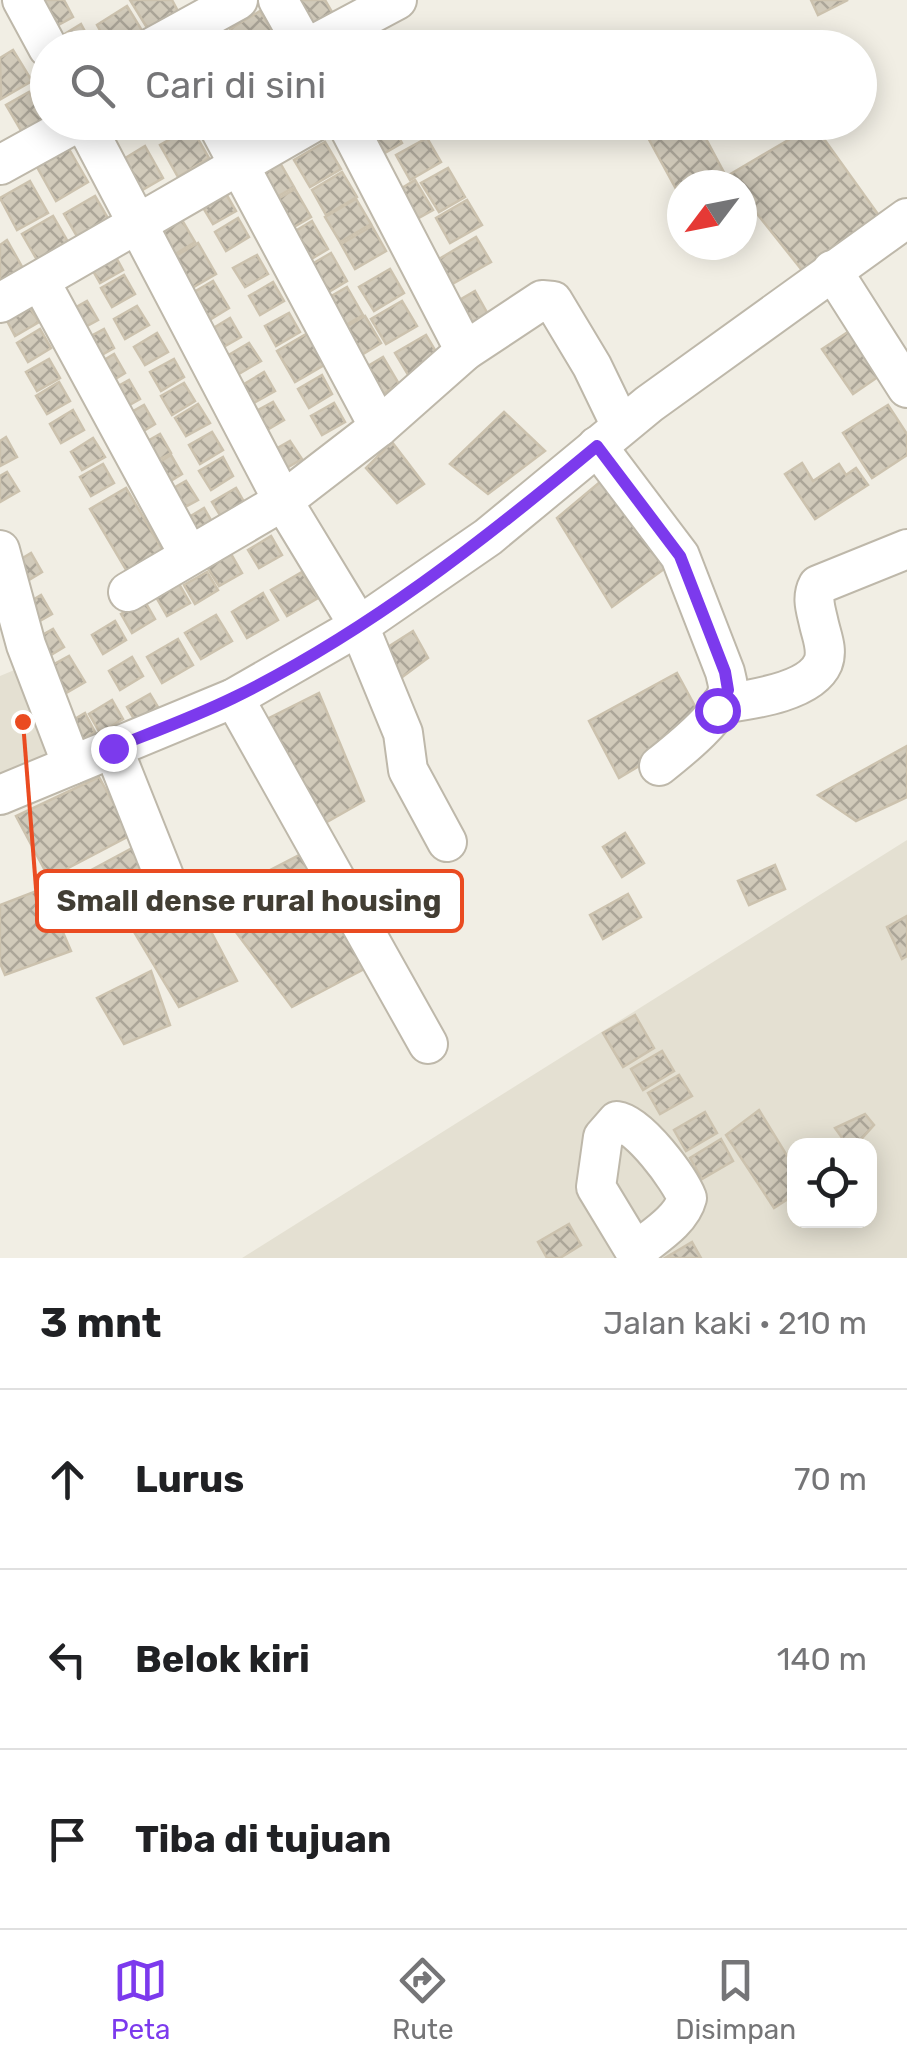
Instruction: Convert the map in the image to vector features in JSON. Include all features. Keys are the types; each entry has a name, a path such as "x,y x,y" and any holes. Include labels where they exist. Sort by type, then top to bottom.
{"street":[{"path":"22,0 38,30"},
{"path":"190,30 238,0"},
{"path":"278,0 296,30"},
{"path":"340,30 396,0"},
{"path":"0,165 47,140"},
{"path":"91,140 283,501 359,626 403,734 408,770 447,842"},
{"path":"225,140 379,427"},
{"path":"0,302 281,140"},
{"path":"355,140 465,352"},
{"path":"0,795 234,698 359,626 488,537 609,436 907,218"},
{"path":"832,270 907,388"},
{"path":"40,280 189,555"},
{"path":"128,592 283,501 379,427 465,352 535,303 553,301 592,366 609,436 680,556 725,672 728,690 721,704 689,741 659,766"},
{"path":"721,704 760,699 795,686 817,672 826,648 814,603 813,593 818,585 907,549"},
{"path":"0,550 26,644 72,764"},
{"path":"234,698 428,1044"},
{"path":"113,748 164,876"}],"shaded area":[{"path":"24,666 66,767 0,789 0,676"},
{"path":"907,840 907,1258 242,1258"}],"building":[{"path":"30,0 64,0 73,17 49,30 41,30"},
{"path":"130,0 172,0 179,13 148,30"},
{"path":"283,0 325,0 332,12 300,30"},
{"path":"811,0 848,0 818,15"},
{"path":"127,6 142,30 100,30 97,25"},
{"path":"260,11 272,30 231,30"},
{"path":"13,50 30,78 30,82 1,99 0,58"},
{"path":"29,92 30,137 26,139 6,105"},
{"path":"169,140 199,140 209,158 178,177 160,145"},
{"path":"237,140 264,140 242,153"},
{"path":"359,140 400,140 402,143 371,161"},
{"path":"428,140 441,162 410,180 396,155"},
{"path":"649,140 707,140 723,170 667,173"},
{"path":"788,140 825,140 880,217 805,274 757,214 757,170 737,170"},
{"path":"325,142 341,169 310,187 294,160"},
{"path":"145,146 163,178 132,196 114,165"},
{"path":"69,149 88,182 56,201 37,167"},
{"path":"279,161 294,187 263,205 248,179"},
{"path":"448,168 465,197 439,212 421,183"},
{"path":"342,172 357,197 326,215 312,190"},
{"path":"415,180 433,210 406,225 389,196"},
{"path":"30,181 48,213 17,230 0,198"},
{"path":"295,189 311,217 280,235 264,207"},
{"path":"225,192 236,211 213,224 202,206"},
{"path":"95,196 113,227 82,245 64,214"},
{"path":"356,199 371,224 340,242 325,217"},
{"path":"467,200 482,225 450,243 436,218"},
{"path":"179,215 195,242 164,261 148,233"},
{"path":"53,216 71,247 40,265 22,234"},
{"path":"238,218 249,237 226,251 215,232"},
{"path":"312,221 328,249 298,267 282,239"},
{"path":"372,226 386,251 355,269 341,244"},
{"path":"476,237 491,262 438,292 424,268"},
{"path":"7,240 25,272 0,287 0,245"},
{"path":"198,243 216,274 185,292 167,261"},
{"path":"112,250 123,270 100,283 89,264"},
{"path":"331,253 347,281 317,299 300,271"},
{"path":"257,255 268,274 245,287 233,268"},
{"path":"390,269 404,293 374,311 359,287"},
{"path":"124,275 135,294 112,307 101,288"},
{"path":"213,281 229,308 198,327 182,299"},
{"path":"273,282 284,301 260,315 249,296"},
{"path":"347,287 363,315 332,333 316,305"},
{"path":"475,291 489,316 459,334 444,309"},
{"path":"87,301 98,320 74,333 64,314"},
{"path":"402,301 417,326 386,344 371,319"},
{"path":"27,303 39,322 15,336 5,317"},
{"path":"137,306 149,325 125,339 114,319"},
{"path":"289,313 300,332 276,346 265,326"},
{"path":"365,316 381,343 350,362 334,334"},
{"path":"230,318 241,337 218,350 207,332"},
{"path":"857,326 888,370 853,394 822,349"},
{"path":"40,329 51,348 28,362 17,343"},
{"path":"104,329 114,348 91,361 80,342"},
{"path":"157,333 168,352 145,365 134,347"},
{"path":"308,333 326,364 295,382 277,351"},
{"path":"426,335 441,360 410,378 395,353"},
{"path":"249,343 261,361 237,375 227,356"},
{"path":"114,354 125,373 102,387 91,368"},
{"path":"383,357 399,384 369,403 353,375"},
{"path":"49,359 60,378 37,391 26,372"},
{"path":"174,359 184,377 161,391 150,372"},
{"path":"264,372 275,391 252,404 241,386"},
{"path":"322,375 332,394 309,408 298,389"},
{"path":"129,380 140,399 117,412 106,393"},
{"path":"59,382 70,401 47,414 36,396"},
{"path":"184,383 195,401 172,415 161,396"},
{"path":"273,402 284,420 260,434 249,415"},
{"path":"334,403 345,422 322,435 311,416"},
{"path":"198,404 210,423 186,436 175,418"},
{"path":"144,405 155,424 132,438 121,418"},
{"path":"888,405 907,434 907,455 872,478 843,433"},
{"path":"73,410 84,430 61,443 50,424"},
{"path":"504,412 545,451 488,494 450,464"},
{"path":"212,432 223,450 200,464 189,445"},
{"path":"160,434 171,453 147,466 137,447"},
{"path":"6,437 17,457 0,466 0,441"},
{"path":"93,438 105,457 82,470 71,452"},
{"path":"290,441 302,459 278,473 267,454"},
{"path":"392,442 424,484 397,503 366,468"},
{"path":"171,455 182,474 159,488 148,469"},
{"path":"223,457 233,476 211,490 199,471"},
{"path":"802,463 813,481 839,464 846,475 856,468 868,485 815,519 785,474"},
{"path":"103,464 114,483 91,496 80,477"},
{"path":"613,471 675,561 612,607 557,518"},
{"path":"7,472 19,491 0,502 0,476"},
{"path":"186,481 198,500 174,513 163,494"},
{"path":"126,488 164,552 128,573 90,509"},
{"path":"236,488 247,507 223,520 212,502"},
{"path":"204,508 215,527 192,541 181,522"},
{"path":"271,536 282,555 259,568 248,550"},
{"path":"31,553 42,572 19,586 8,567"},
{"path":"231,554 242,573 219,586 207,567"},
{"path":"207,572 218,590 195,604 184,585"},
{"path":"302,572 318,598 287,616 271,590"},
{"path":"179,584 190,603 167,616 156,597"},
{"path":"263,593 278,620 247,638 232,612"},
{"path":"41,595 52,614 29,627 18,609"},
{"path":"144,600 155,619 132,633 121,614"},
{"path":"216,615 232,641 201,659 185,633"},
{"path":"115,621 126,640 103,654 92,635"},
{"path":"53,629 64,647 41,661 30,642"},
{"path":"413,631 428,658 393,684 377,654"},
{"path":"178,639 193,665 162,683 147,657"},
{"path":"69,656 85,682 54,700 38,673"},
{"path":"132,657 143,676 120,690 109,671"},
{"path":"677,673 702,719 686,738 619,778 589,721"},
{"path":"319,693 364,801 318,827 263,721"},
{"path":"150,694 161,712 138,726 127,707"},
{"path":"112,700 123,719 100,733 89,714"},
{"path":"85,713 95,732 72,746 61,727"},
{"path":"907,746 907,797 856,821 818,795"},
{"path":"99,777 131,835 49,878 16,816"},
{"path":"625,833 644,863 622,877 603,847"},
{"path":"136,846 156,893 87,928 58,888"},
{"path":"309,850 368,967 292,1007 212,900"},
{"path":"775,865 785,889 749,905 738,881"},
{"path":"44,888 71,951 5,975 0,963 0,905"},
{"path":"628,894 641,917 603,939 590,915"},
{"path":"196,903 237,981 179,1007 133,930"},
{"path":"907,916 907,956 902,959 887,927"},
{"path":"151,971 170,1025 124,1044 97,998"},
{"path":"635,1015 654,1048 623,1067 603,1033"},
{"path":"662,1051 674,1071 643,1090 631,1069"},
{"path":"679,1075 692,1096 660,1114 648,1093"},
{"path":"759,1110 787,1156 787,1200 774,1208 726,1135"},
{"path":"705,1112 717,1133 686,1151 674,1130"},
{"path":"865,1114 874,1125 862,1138 842,1138 835,1128"},
{"path":"721,1139 733,1161 702,1179 690,1158"},
{"path":"569,1224 581,1245 560,1258 547,1258 538,1242"},
{"path":"692,1242 701,1258 665,1258"}],"place":[{"name":"Small dense rural housing","path":"23,722"}],"route":[{"path":"113,748 234,698 359,626 488,537 597,446 680,556 725,672 728,690 717,710"}]}
